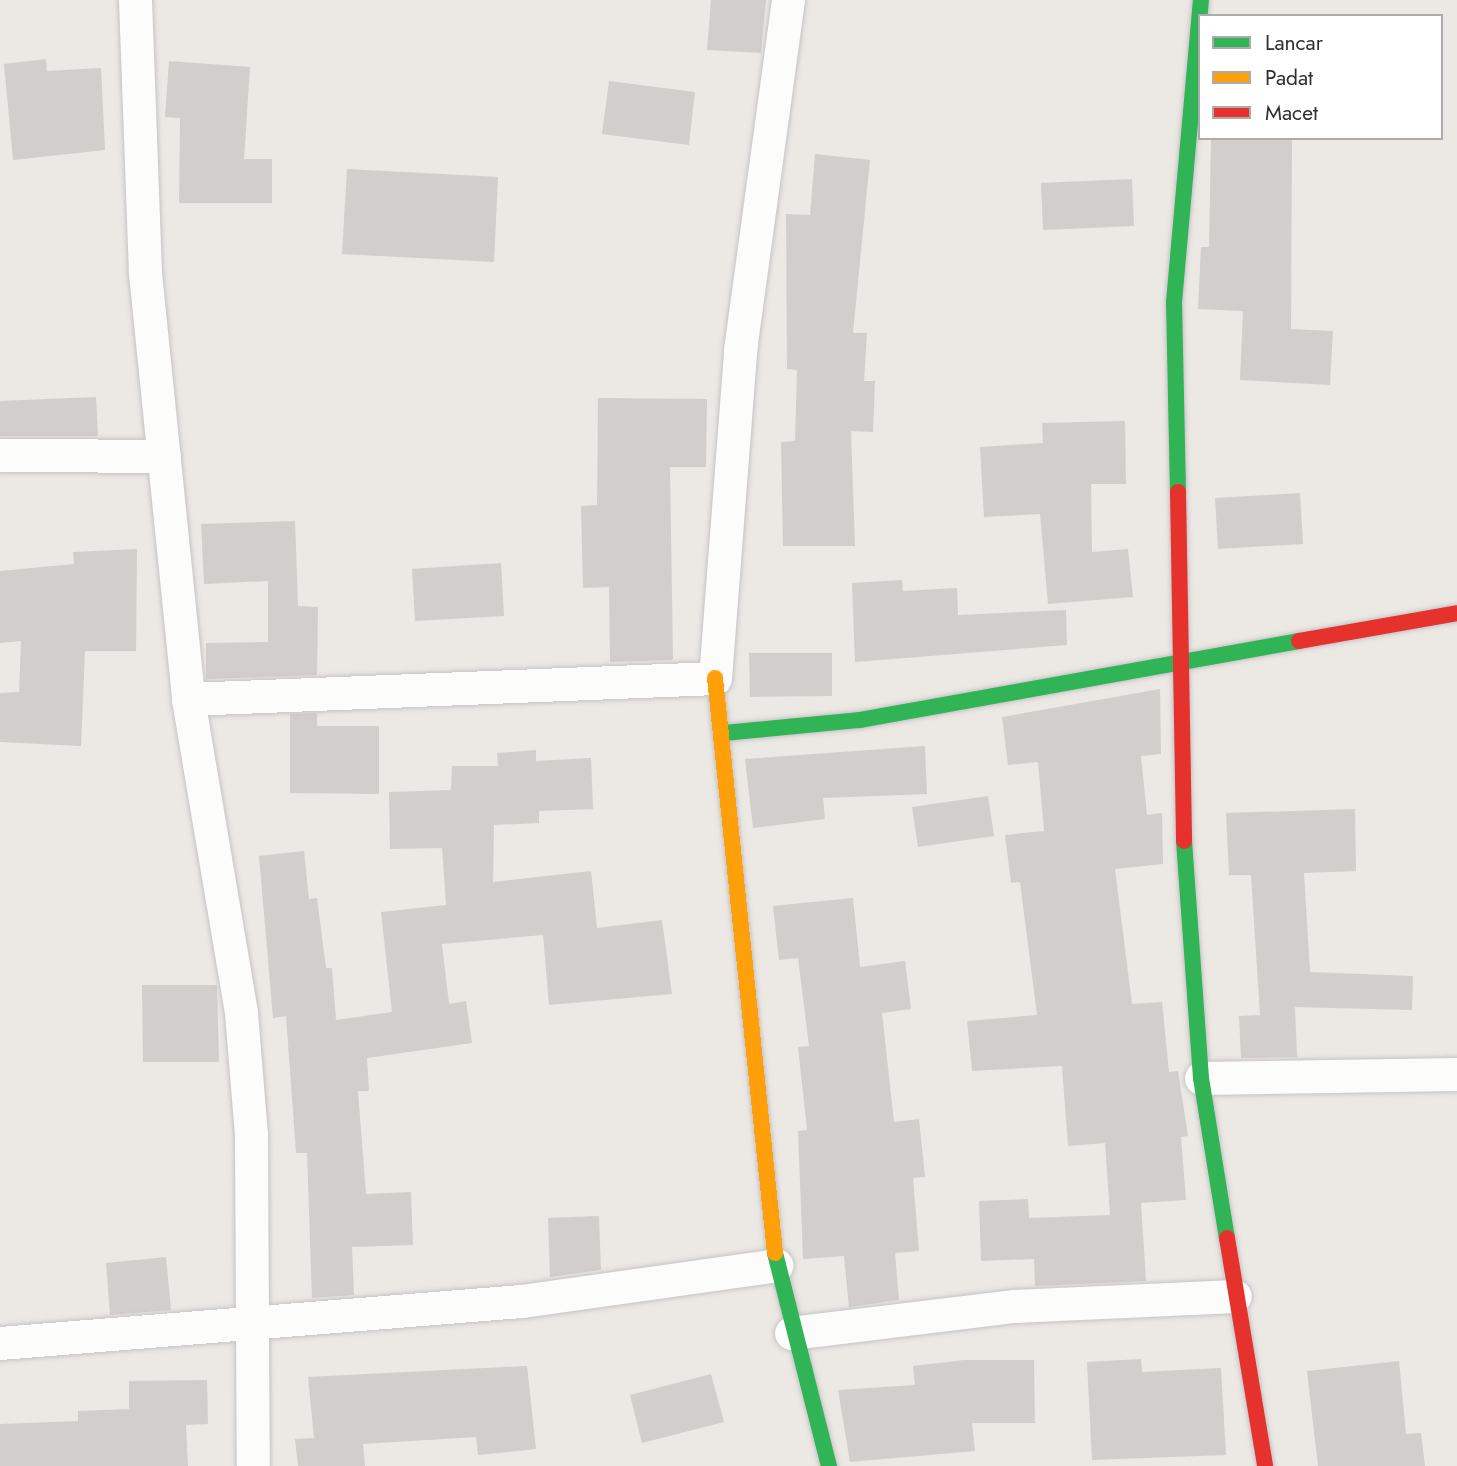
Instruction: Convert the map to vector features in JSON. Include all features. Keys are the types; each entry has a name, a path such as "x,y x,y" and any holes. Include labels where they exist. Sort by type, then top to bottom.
{"street":[{"path":"135,0 145,273 188,699 241,1013 255,1319 253,1466"},
{"path":"788,0 740,350 715,678 724,733 776,1265 791,1333 830,1466"},
{"path":"1198,34 1174,303 1186,925 1201,1078 1265,1466"},
{"path":"0,456 164,456"},
{"path":"724,733 860,720 1181,659 1457,613"},
{"path":"188,699 715,678"},
{"path":"1201,1078 1457,1074"},
{"path":"0,1343 255,1319 521,1301 776,1265"},
{"path":"791,1333 1014,1306 1235,1296"}],"building":[{"path":"711,0 766,0 761,53 707,50"},
{"path":"46,59 47,71 101,68 105,150 13,160 4,64"},
{"path":"169,61 250,67 244,159 272,159 272,203 179,203 180,118 165,117"},
{"path":"609,81 695,92 689,145 602,134"},
{"path":"1211,140 1292,140 1291,329 1333,331 1330,385 1240,380 1243,311 1198,309 1201,247 1209,247"},
{"path":"815,154 870,160 853,333 867,333 864,381 875,381 873,432 851,431 855,546 783,546 781,442 795,441 797,370 787,369 786,214 810,215"},
{"path":"347,169 498,177 494,262 342,254"},
{"path":"1132,179 1134,226 1043,230 1041,183"},
{"path":"96,397 98,436 0,436 0,401"},
{"path":"598,398 707,399 706,467 670,467 673,660 610,662 609,587 583,588 581,506 597,505"},
{"path":"1125,421 1126,484 1091,484 1092,552 1128,549 1133,597 1048,604 1040,514 984,517 980,447 1043,443 1042,423"},
{"path":"1300,493 1303,544 1218,549 1215,498"},
{"path":"295,521 298,606 318,607 317,675 206,679 206,643 268,642 268,581 204,584 201,524"},
{"path":"137,549 136,651 85,651 81,746 0,742 0,693 19,692 21,641 0,643 0,571 74,564 73,552"},
{"path":"501,563 504,616 415,621 412,569"},
{"path":"902,580 903,591 957,588 958,615 1066,610 1067,645 855,662 852,583"},
{"path":"749,653 832,653 832,696 750,697"},
{"path":"1160,689 1161,754 1141,756 1147,815 1162,813 1163,864 1115,869 1132,1004 1162,1002 1169,1072 1178,1071 1188,1136 1181,1137 1186,1200 1141,1203 1146,1281 1035,1286 1034,1259 981,1261 979,1201 1028,1199 1029,1218 1110,1215 1105,1143 1068,1146 1062,1066 972,1071 967,1021 1037,1015 1020,882 1011,883 1005,835 1044,831 1038,762 1008,765 1002,717"},
{"path":"317,713 317,726 379,726 379,794 290,793 290,714"},
{"path":"925,746 927,794 823,798 825,819 753,828 745,759"},
{"path":"536,750 536,761 591,758 593,809 539,811 539,823 494,825 493,882 591,871 597,928 662,920 672,994 549,1005 543,935 442,944 449,1004 466,1001 472,1043 367,1058 369,1091 358,1091 366,1194 411,1192 413,1245 352,1247 354,1295 312,1298 307,1153 296,1153 286,1016 273,1018 259,856 304,851 309,899 317,898 326,968 332,968 336,1020 392,1012 381,912 446,905 442,848 390,849 389,792 451,790 452,766 498,766 497,753"},
{"path":"988,796 994,836 918,847 912,807"},
{"path":"1355,809 1356,871 1304,873 1310,972 1413,976 1412,1010 1295,1007 1297,1057 1241,1058 1239,1016 1260,1015 1251,875 1229,875 1226,813"},
{"path":"853,898 860,967 905,961 911,1009 882,1013 894,1122 919,1119 925,1177 913,1178 919,1251 895,1253 899,1300 849,1307 844,1256 803,1259 798,1131 807,1130 798,1047 809,1046 798,958 779,960 773,906"},
{"path":"142,985 217,985 219,1062 143,1062"},
{"path":"599,1216 601,1270 550,1277 548,1218"},
{"path":"166,1257 171,1310 110,1315 106,1263"},
{"path":"1141,1359 1142,1372 1221,1368 1226,1455 1092,1460 1087,1362"},
{"path":"964,1360 1034,1360 1035,1423 972,1423 975,1451 850,1462 838,1390 915,1385 913,1366"},
{"path":"1399,1361 1406,1434 1421,1433 1425,1466 1318,1466 1307,1371"},
{"path":"527,1366 536,1449 478,1455 476,1437 363,1444 365,1466 298,1466 295,1439 314,1438 308,1377"},
{"path":"711,1374 724,1422 642,1443 630,1395"},
{"path":"207,1380 208,1424 186,1425 188,1466 0,1466 0,1424 78,1421 78,1411 129,1409 129,1381"}],"traffic: fast":[{"path":"1200,14 1201,0"},
{"path":"1178,492 1174,302 1198,34"},
{"path":"724,733 860,720 1299,641"},
{"path":"1184,841 1201,1078 1227,1238"},
{"path":"775,1253 829,1466"}],"traffic: slow":[{"path":"715,678 775,1253"}],"traffic: jam":[{"path":"1178,492 1184,841"},
{"path":"1299,641 1457,613"},
{"path":"1227,1238 1265,1466"}]}
